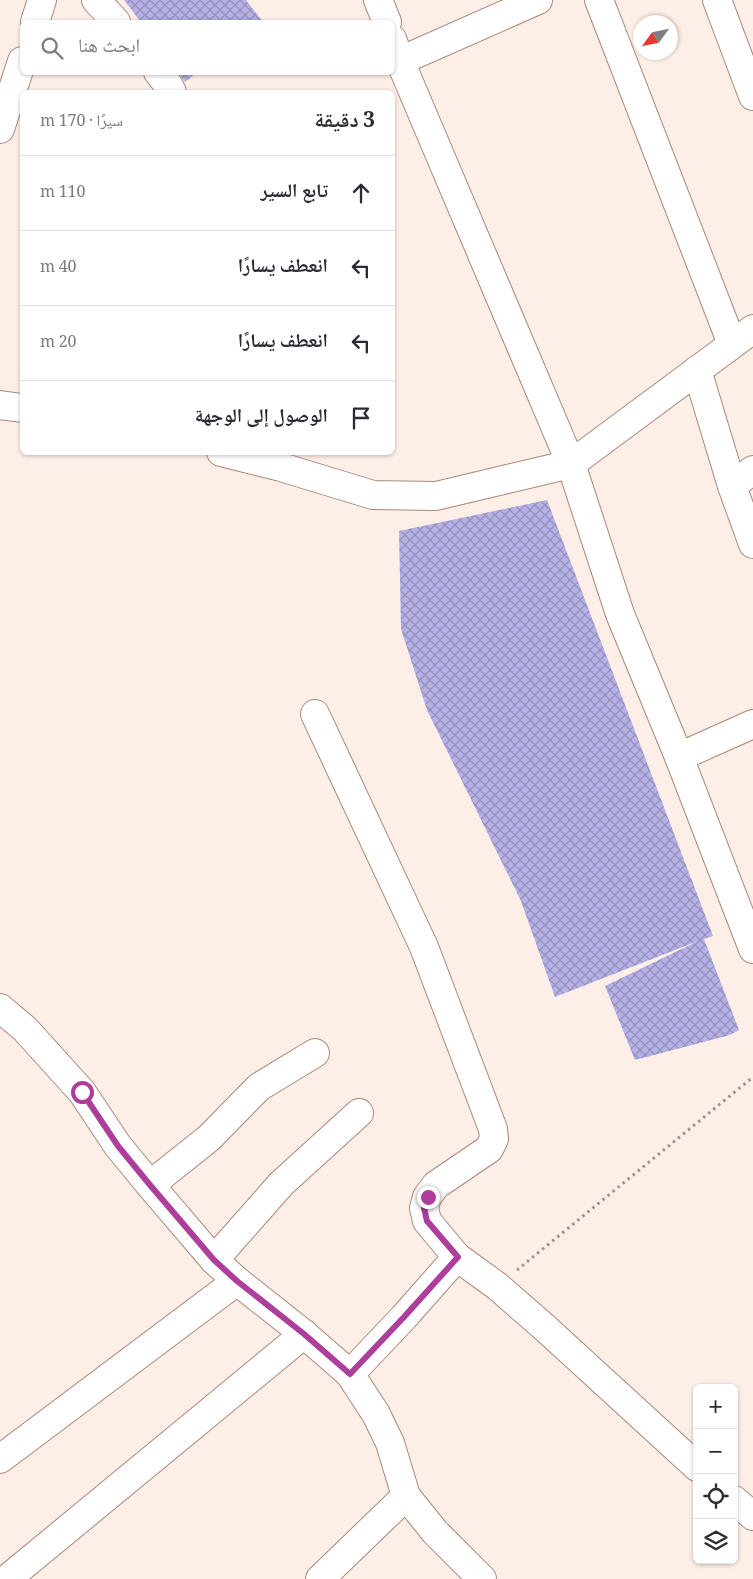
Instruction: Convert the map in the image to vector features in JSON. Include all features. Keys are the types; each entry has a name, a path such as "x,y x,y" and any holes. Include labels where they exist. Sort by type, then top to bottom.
{"street":[{"path":"36,20 42,0"},
{"path":"96,0 114,20"},
{"path":"378,0 386,20"},
{"path":"538,0 396,50 571,464 620,614 679,757 753,949"},
{"path":"233,455 281,467 373,495 436,496 571,464 743,337 599,0"},
{"path":"716,0 753,96"},
{"path":"0,129 7,84 20,64"},
{"path":"160,75 171,90"},
{"path":"698,370 743,478 753,544"},
{"path":"0,405 20,408"},
{"path":"315,714 424,947 485,1102 493,1129 494,1139 489,1149 436,1185 428,1197 424,1208 427,1221 458,1257 497,1286 544,1327 693,1463"},
{"path":"679,757 753,724"},
{"path":"0,1008 25,1029 82,1092 118,1146 214,1260 350,1374 376,1414 390,1443 406,1496 466,1574"},
{"path":"150,1185 209,1138 259,1087 315,1053"},
{"path":"214,1260 280,1184 359,1112"},
{"path":"350,1374 458,1257"},
{"path":"0,1459 237,1281"},
{"path":"7,1579 304,1334"},
{"path":"320,1579 406,1496"},
{"path":"738,1503 753,1516"}],"path":[{"path":"497,1286 753,1077"}],"building":[{"path":"124,0 246,0 261,20 139,20"},
{"path":"180,75 194,75 185,82"},
{"path":"547,500 713,936 704,939 739,1030 730,1035 635,1060 605,986 698,941 555,997 521,901 427,710 401,629 399,531"}],"route":[{"path":"82,1092 118,1146 214,1260 350,1374 458,1257 427,1221 424,1208 428,1197"}]}
